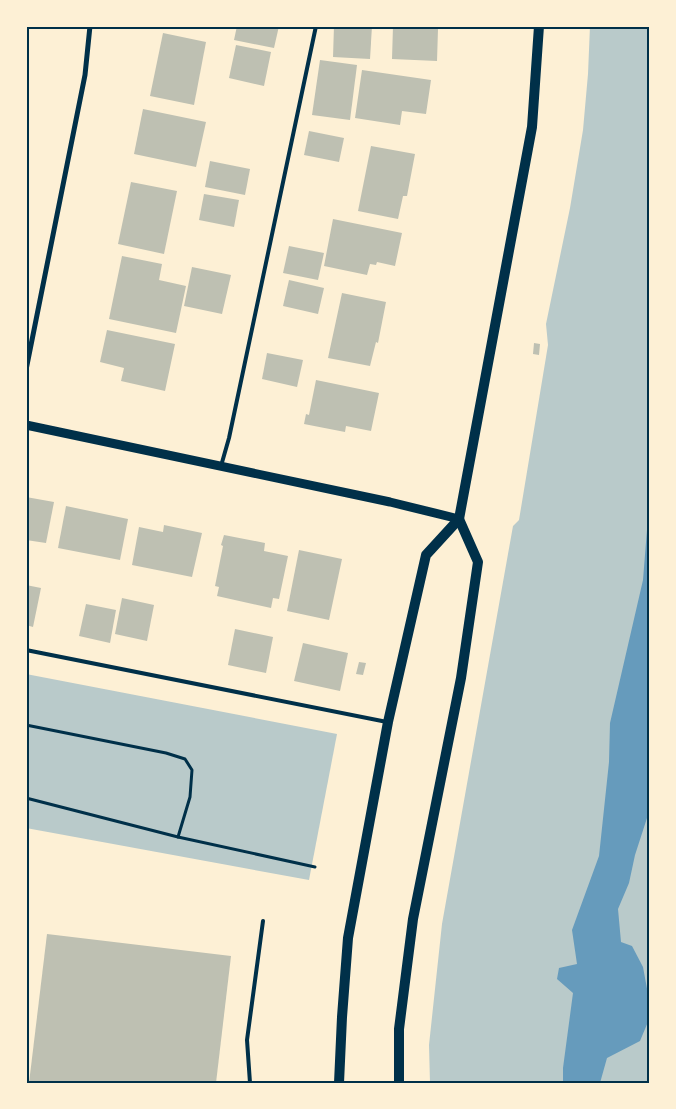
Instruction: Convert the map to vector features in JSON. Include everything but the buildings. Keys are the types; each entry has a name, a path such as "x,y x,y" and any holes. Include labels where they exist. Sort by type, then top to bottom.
{"main road":[{"path":"339,1083 348,938 388,722 426,555 459,519 532,127 539,26"},
{"path":"399,1083 399,1029 413,919 461,678 478,562 459,519"}],"street":[{"path":"26,370 85,75 90,26"},
{"path":"26,425 390,502 459,519"}],"lane":[{"path":"221,466 229,438 316,26"},
{"path":"26,650 388,722"},
{"path":"250,1083 247,1040 263,921"}],"path":[{"path":"26,725 166,753 185,759 192,770 190,797 178,837"},
{"path":"26,798 178,837 315,867"}],"shaded area":[{"path":"590,26 650,26 650,1083 430,1083 429,1045 442,924 513,526 519,520 548,345 546,324 570,208 583,130"},
{"path":"26,674 337,734 309,880 26,828"}],"water":[{"path":"650,492 650,784 647,818 635,855 629,883 618,909 621,942 632,946 643,967 650,1005 650,1017 640,1041 607,1058 600,1083 563,1083 563,1068 573,993 557,979 559,968 577,964 572,930 599,856 609,762 610,723 643,580"}]}
